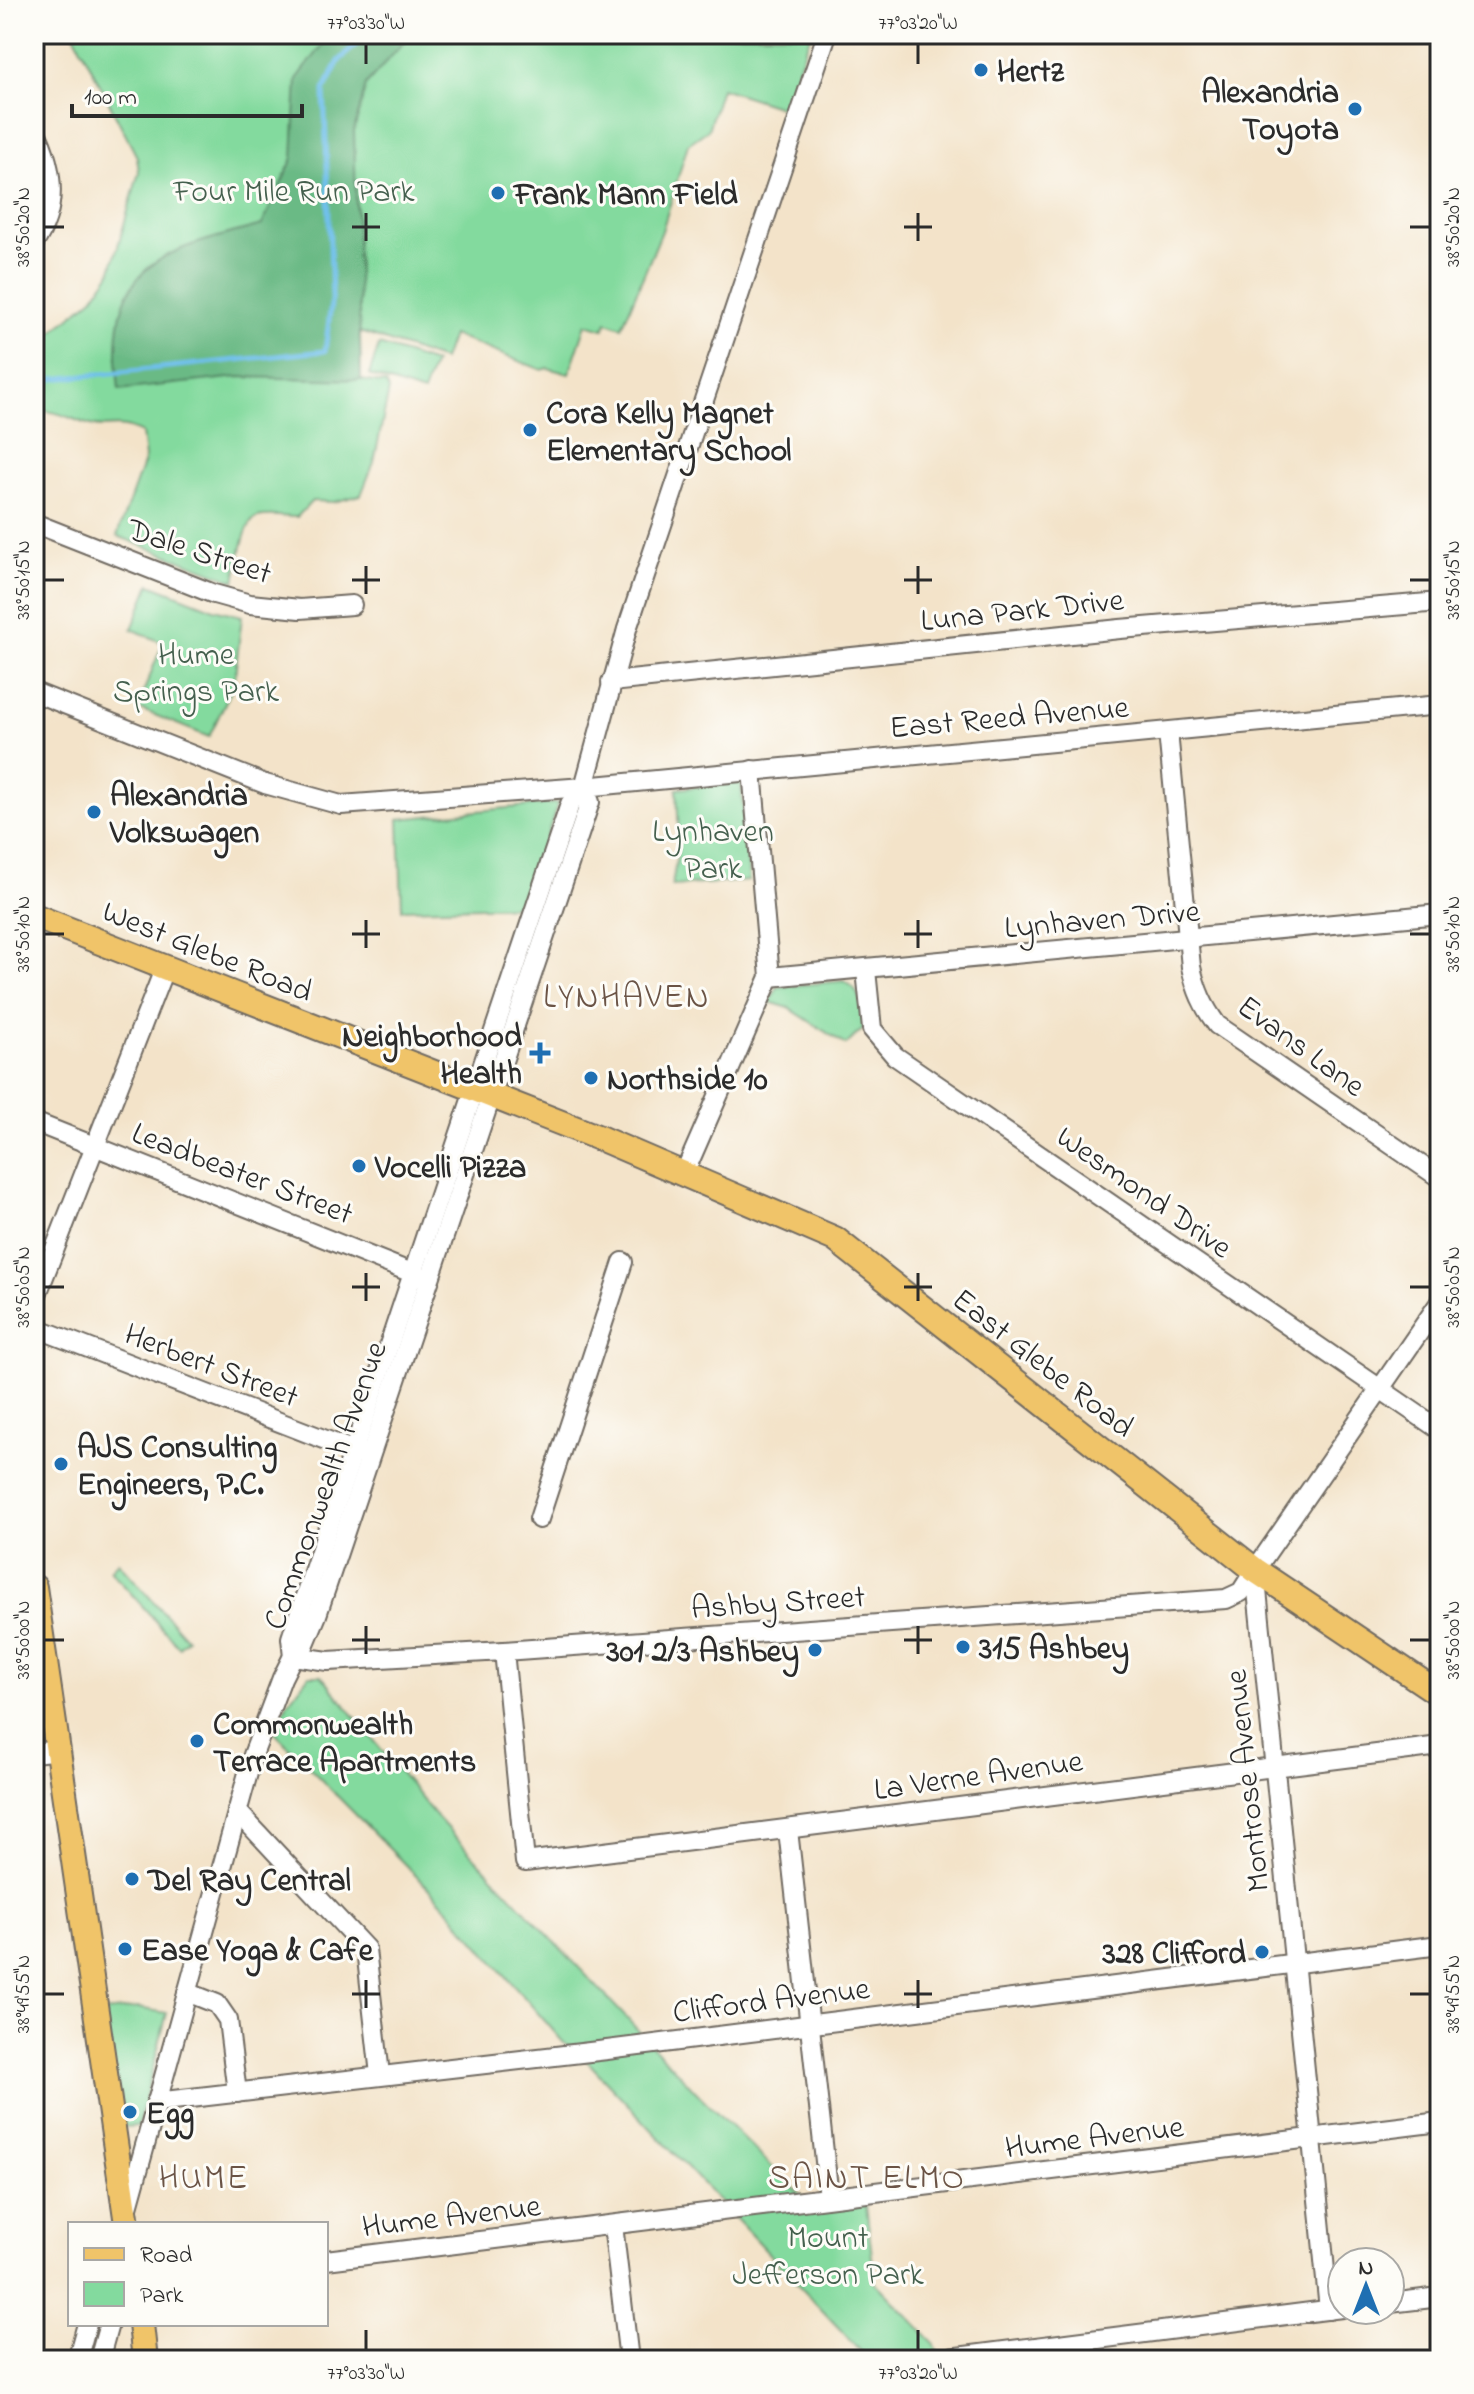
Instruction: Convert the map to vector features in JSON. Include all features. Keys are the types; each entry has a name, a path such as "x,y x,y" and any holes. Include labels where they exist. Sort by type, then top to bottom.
{"main road":[{"name":"West Glebe Road","path":"34,916 484,1092"},
{"name":"East Glebe Road","path":"484,1092 811,1227 853,1252 1255,1570 1440,1694"},
{"path":"34,1587 46,1752 126,2222"},
{"path":"141,2326 145,2360"}],"street":[{"name":"Commonwealth Avenue","path":"126,2222 156,2102 267,1714 293,1656 304,1646 317,1615 362,1454 421,1276 484,1092 590,802 584,787 611,682 827,34"},
{"path":"34,128 48,155 52,177 48,215 34,243"},
{"name":"Dale Street","path":"34,523 214,594 250,604 300,609 352,605"},
{"name":"Luna Park Drive","path":"611,682 1120,629 1440,602"},
{"name":"East Reed Avenue","path":"34,692 265,784 341,805 584,787 1440,705"},
{"name":"Evans Lane","path":"1168,732 1196,992 1217,1025 1440,1178"},
{"path":"684,1174 770,977 752,770"},
{"name":"Lynhaven Drive","path":"770,977 1440,914"},
{"path":"34,1302 165,967"},
{"name":"Wesmond Drive","path":"866,970 872,1029 895,1056 1440,1430"},
{"name":"Leadbeater Street","path":"34,1122 421,1276"},
{"path":"539,1519 623,1262"},
{"path":"1255,1570 1440,1302"},
{"name":"Herbert Street","path":"34,1327 362,1454"},
{"name":"Ashby Street","path":"293,1656 328,1661 504,1651 1226,1599 1241,1592 1255,1570"},
{"name":"Montrose Avenue","path":"1255,1570 1294,1963 1327,2246"},
{"name":"La Verne Avenue","path":"504,1651 525,1862 1440,1746"},
{"path":"237,1811 366,1949 380,2075"},
{"path":"788,1830 829,2197"},
{"name":"Clifford Avenue","path":"156,2102 811,2025 1440,1945"},
{"path":"187,1992 217,2004 228,2020 237,2093"},
{"name":"Hume Avenue","path":"328,2260 1440,2122"},
{"path":"613,2225 629,2360"},
{"path":"1406,2301 1440,2297"},
{"path":"933,2360 1326,2310"},
{"path":"77,2360 86,2326"},
{"path":"99,2360 108,2326"}],"green space":[{"name":"Four Mile Run Park","path":"74,34 811,34 783,108 721,88 708,130 688,144 662,231 622,327 607,322 604,329 586,324 569,374 548,368 542,370 452,335 443,360 360,332 361,380 386,384 389,390 374,462 361,495 334,502 312,501 297,517 267,516 253,520 242,545 235,581 117,536 145,458 142,433 119,426 98,427 57,413 34,410 34,347 93,298 110,274 139,172 137,157"},
{"path":"331,34 411,34 366,85 354,131 361,380 239,377 119,390 117,348 121,315 130,289 146,270 166,256 262,225 293,158 297,79"},
{"path":"379,345 434,363 423,393 369,375"},
{"name":"Hume Springs Park","path":"150,584 214,609 242,616 234,684 209,737 137,708 163,643 132,629"},
{"name":"Lynhaven Park","path":"741,782 749,881 672,886 679,842 677,789"},
{"path":"558,803 523,906 402,909 399,819"},
{"path":"844,981 858,996 863,1029 846,1045 789,1008 769,1002 778,987"},
{"path":"118,1562 187,1639 179,1647 110,1570"},
{"name":"Mount Jefferson Park","path":"309,1675 321,1675 433,1813 701,2097 817,2211 866,2205 875,2282 934,2343 940,2360 869,2360 588,2062 563,2042 441,1901 274,1732 287,1704"},
{"path":"138,2008 167,2013 138,2126 120,2127 105,2012"}],"waterway":[{"path":"34,381 325,351 332,296 324,90 339,61 367,34"}],"place":[{"name":"Hertz","path":"981,70"},
{"name":"Alexandria Toyota","path":"1355,109"},
{"name":"Frank Mann Field","path":"498,193"},
{"name":"Cora Kelly Magnet Elementary School","path":"530,430"},
{"name":"Alexandria Volkswagen","path":"94,812"},
{"name":"Neighborhood Health","path":"540,1053"},
{"name":"Northside 10","path":"591,1078"},
{"name":"Vocelli Pizza","path":"359,1166"},
{"name":"AJS Consulting Engineers, P.C.","path":"61,1464"},
{"name":"315 Ashbey","path":"963,1647"},
{"name":"301 2/3 Ashbey","path":"815,1650"},
{"name":"Commonwealth Terrace Apartments","path":"197,1741"},
{"name":"Del Ray Central","path":"132,1879"},
{"name":"Ease Yoga & Cafe","path":"125,1949"},
{"name":"328 Clifford","path":"1262,1952"},
{"name":"Egg","path":"130,2112"}],"district":[{"name":"LYNHAVEN","path":"627,995"},
{"name":"HUME","path":"204,2176"},
{"name":"SAINT ELMO","path":"867,2176"}]}
